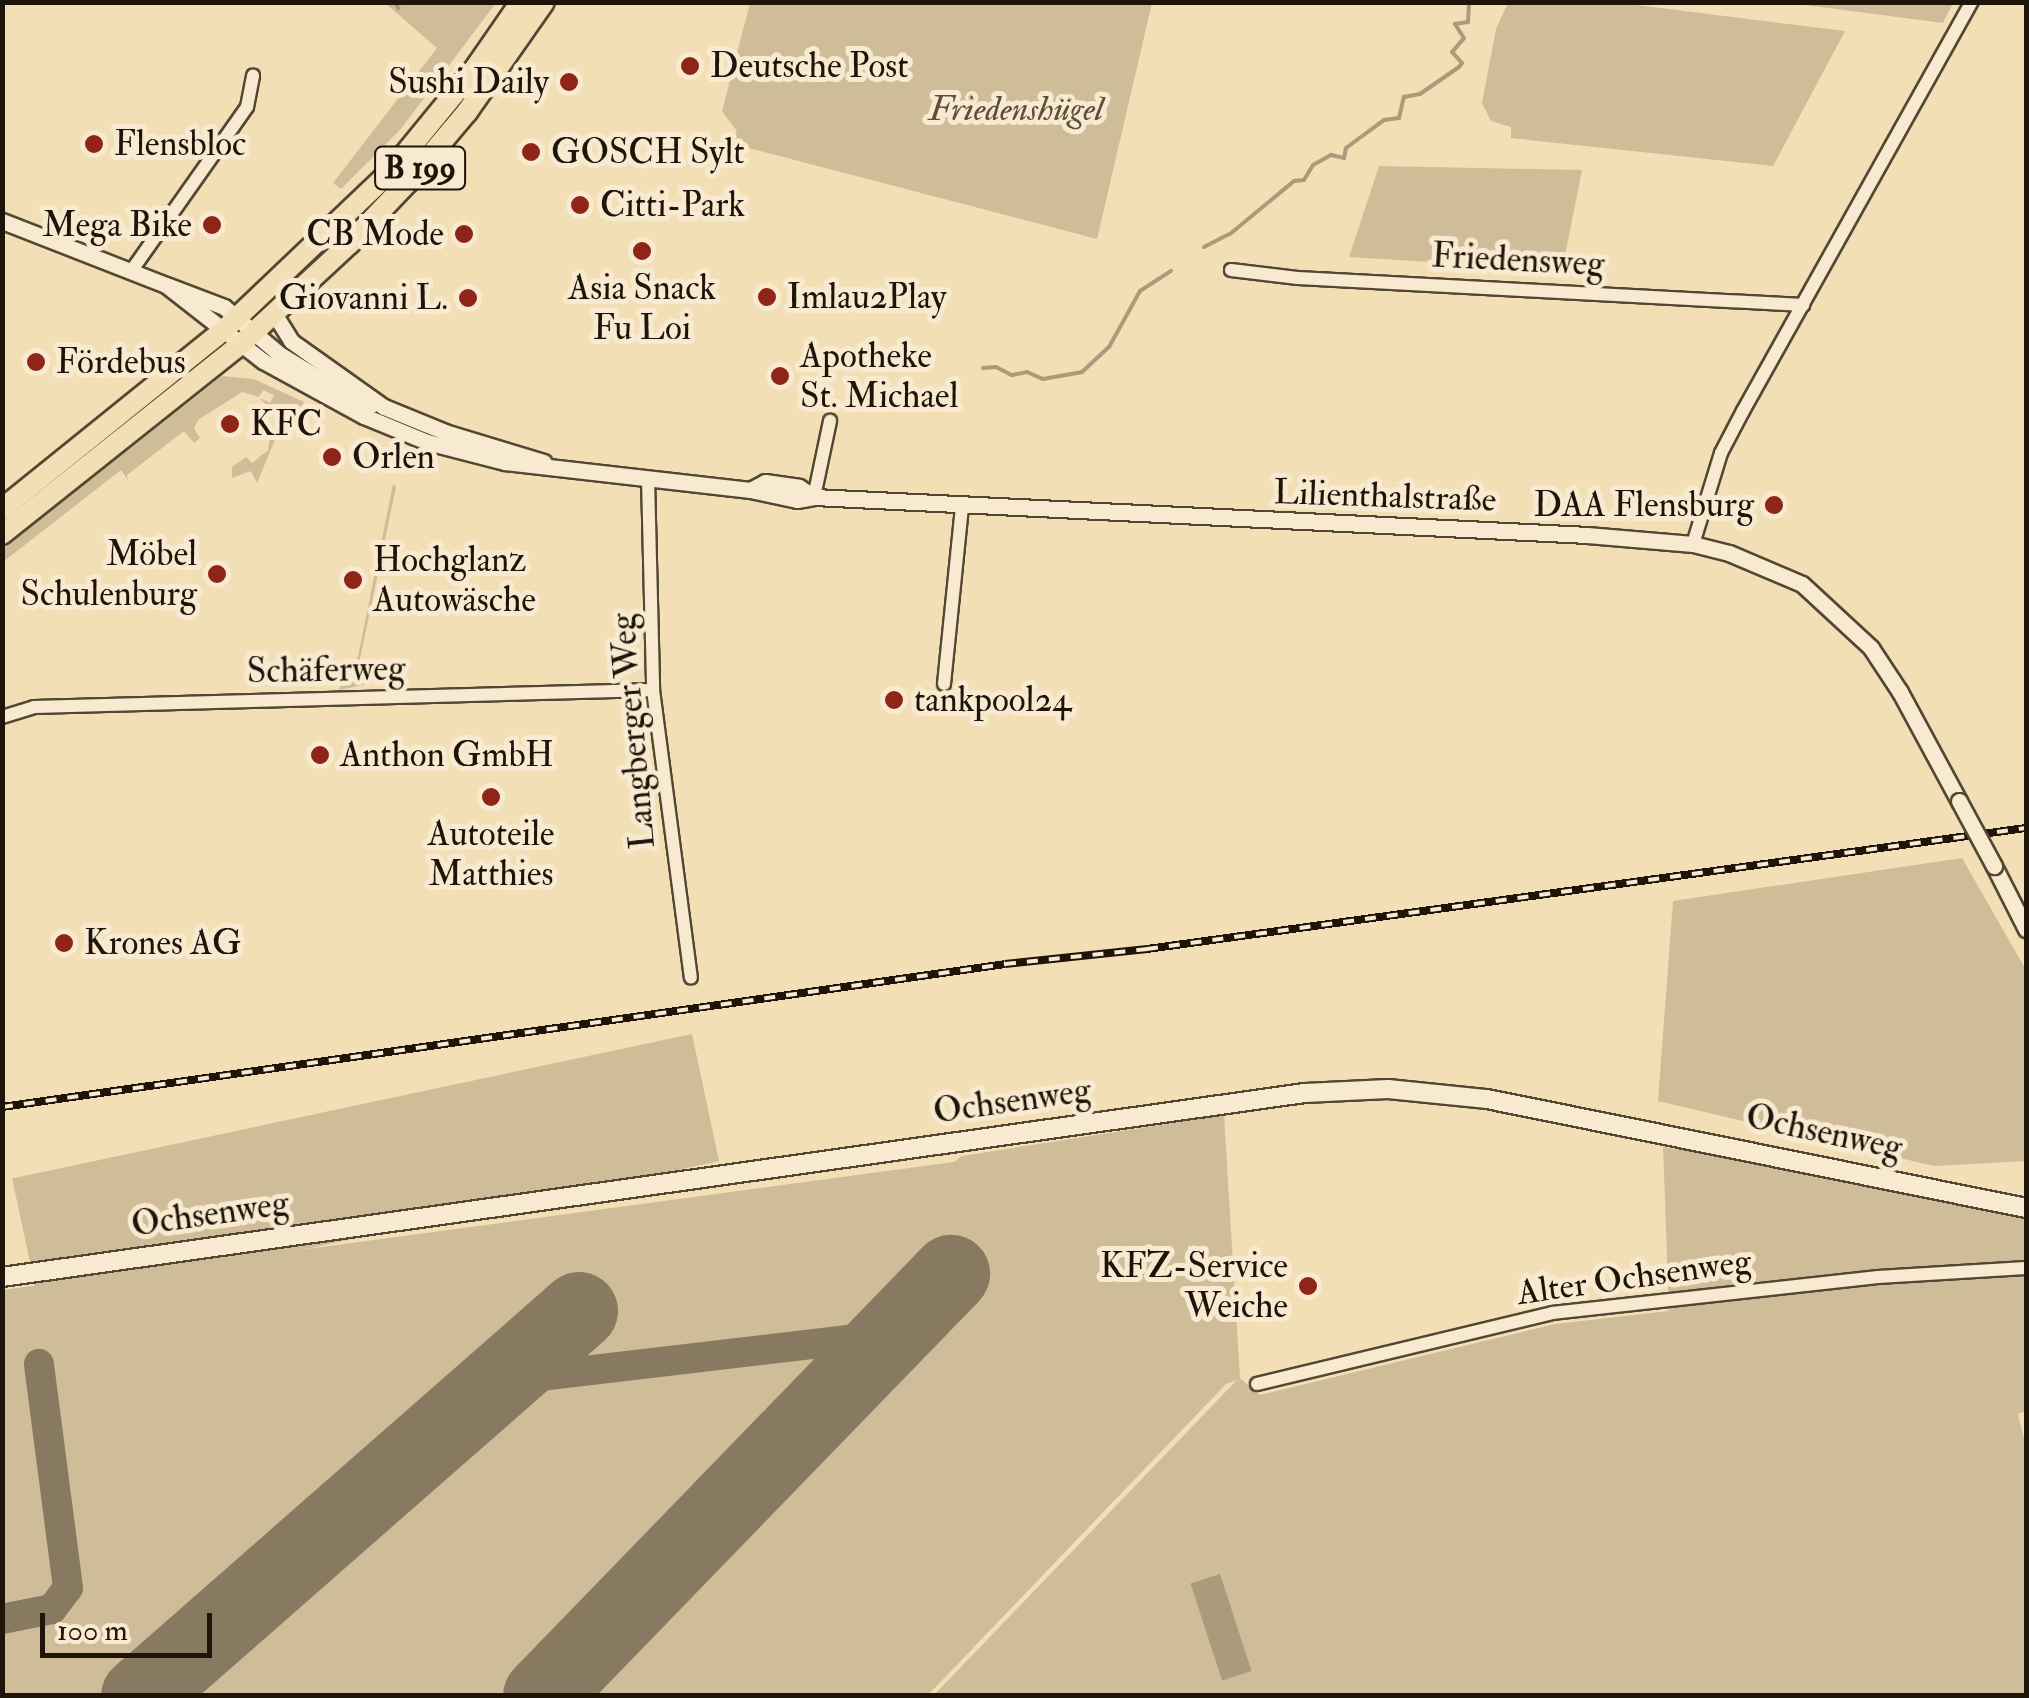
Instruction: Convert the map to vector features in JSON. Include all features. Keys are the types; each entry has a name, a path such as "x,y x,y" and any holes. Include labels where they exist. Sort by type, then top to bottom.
{"main road":[{"name":"B 199","path":"2,509 231,324 391,171 476,67 521,2"},
{"name":"B 199","path":"2,534 275,315 408,182 467,112 544,2"},
{"name":"Ochsenweg","path":"2,1276 1305,1093 1388,1089 1526,1106 2026,1208"}],"street":[{"path":"1692,544 1722,453 1972,2"},
{"path":"132,270 247,107 253,76"},
{"path":"2,221 166,286 231,324 247,340"},
{"name":"Friedensweg","path":"1231,270 1298,278 1803,305"},
{"name":"Lilienthalstraße","path":"275,315 290,341 384,407"},
{"name":"Lilienthalstraße","path":"247,340 320,393 401,433 505,462 750,490 765,482 798,487 814,498 1568,534 1692,544 1763,564 1802,584 1835,610 1871,648 1900,692 2026,929"},
{"name":"Lilienthalstraße","path":"247,340 340,392 445,432 547,464"},
{"path":"814,498 830,421"},
{"name":"Langberger Weg","path":"648,478 653,690 691,978"},
{"path":"944,684 962,508"},
{"name":"Schäferweg","path":"2,717 34,707 653,690"},
{"name":"Alter Ochsenweg","path":"1256,1384 1552,1313 1878,1277 2026,1268"}],"green space":[{"path":"1953,2 1943,23 1790,3"},
{"path":"385,3 496,3 400,130 341,189 333,183 437,48"},
{"name":"Friedenshügel","path":"750,3 1152,3 1097,239 737,145 736,130 722,111"},
{"path":"1508,3 1621,3 1845,31 1773,166 1511,138 1511,127 1491,121 1482,103 1496,29"},
{"path":"1379,166 1582,170 1562,270 1349,257"},
{"path":"222,376 254,379 304,402 295,419 280,421 260,398 270,403 274,395 263,390 259,397 242,392 198,420 194,428 200,438 194,443 184,431 127,475 128,480 121,470 3,562 3,549"},
{"path":"277,435 257,483 251,471 232,478 232,467 246,457 252,463 268,450 270,438"},
{"path":"393,484 396,487 356,678 369,679 368,684 339,690 342,683 353,681"},
{"path":"1962,858 2026,970 2026,1161 1934,1166 1658,1101 1673,901"},
{"path":"692,1034 719,1161 39,1306 12,1178"},
{"path":"1224,1115 1240,1378 1260,1395 1555,1324 1669,1311 1663,1147 1829,1174 2026,1215 2026,1411 2018,1414 2026,1447 2026,1695 934,1695 1237,1380 1226,1384 928,1695 3,1695 2,1290 954,1162 962,1156"}],"shaded area":[{"path":"1220,1574 1252,1671 1222,1681 1191,1584"}],"waterway":[{"path":"395,2 398,8"},
{"path":"1204,247 1230,234 1294,181 1304,180 1313,165 1331,155 1344,158 1346,148 1384,120 1399,118 1404,97 1420,94 1459,67 1462,63 1452,52 1464,38 1455,24 1468,22 1469,2"},
{"path":"983,368 996,367 1012,375 1027,372 1043,379 1082,372 1109,347 1140,291 1171,271"}],"taxiway":[{"path":"498,1381 892,1335"},
{"path":"2,1619 52,1609 68,1588 39,1364"}],"runway":[{"path":"542,1696 951,1274"},
{"path":"140,1696 579,1311"}],"railway":[{"path":"2,1107 1005,964 1147,949 2026,828"}],"place":[{"name":"Deutsche Post","path":"690,66"},
{"name":"Sushi Daily","path":"569,82"},
{"name":"Flensbloc","path":"94,144"},
{"name":"GOSCH Sylt","path":"531,152"},
{"name":"Citti-Park","path":"580,205"},
{"name":"Mega Bike","path":"212,225"},
{"name":"CB Mode","path":"464,234"},
{"name":"Asia Snack Fu Loi","path":"642,251"},
{"name":"Imlau2Play","path":"767,297"},
{"name":"Giovanni L.","path":"468,298"},
{"name":"Fördebus","path":"36,362"},
{"name":"Apotheke St. Michael","path":"780,376"},
{"name":"KFC","path":"230,424"},
{"name":"Orlen","path":"332,457"},
{"name":"DAA Flensburg","path":"1774,505"},
{"name":"Möbel Schulenburg","path":"217,574"},
{"name":"Hochglanz Autowäsche","path":"353,580"},
{"name":"tankpool24","path":"894,700"},
{"name":"Anthon GmbH","path":"320,755"},
{"name":"Autoteile Matthies","path":"491,797"},
{"name":"Krones AG","path":"64,943"},
{"name":"KFZ-Service Weiche","path":"1308,1286"}]}
